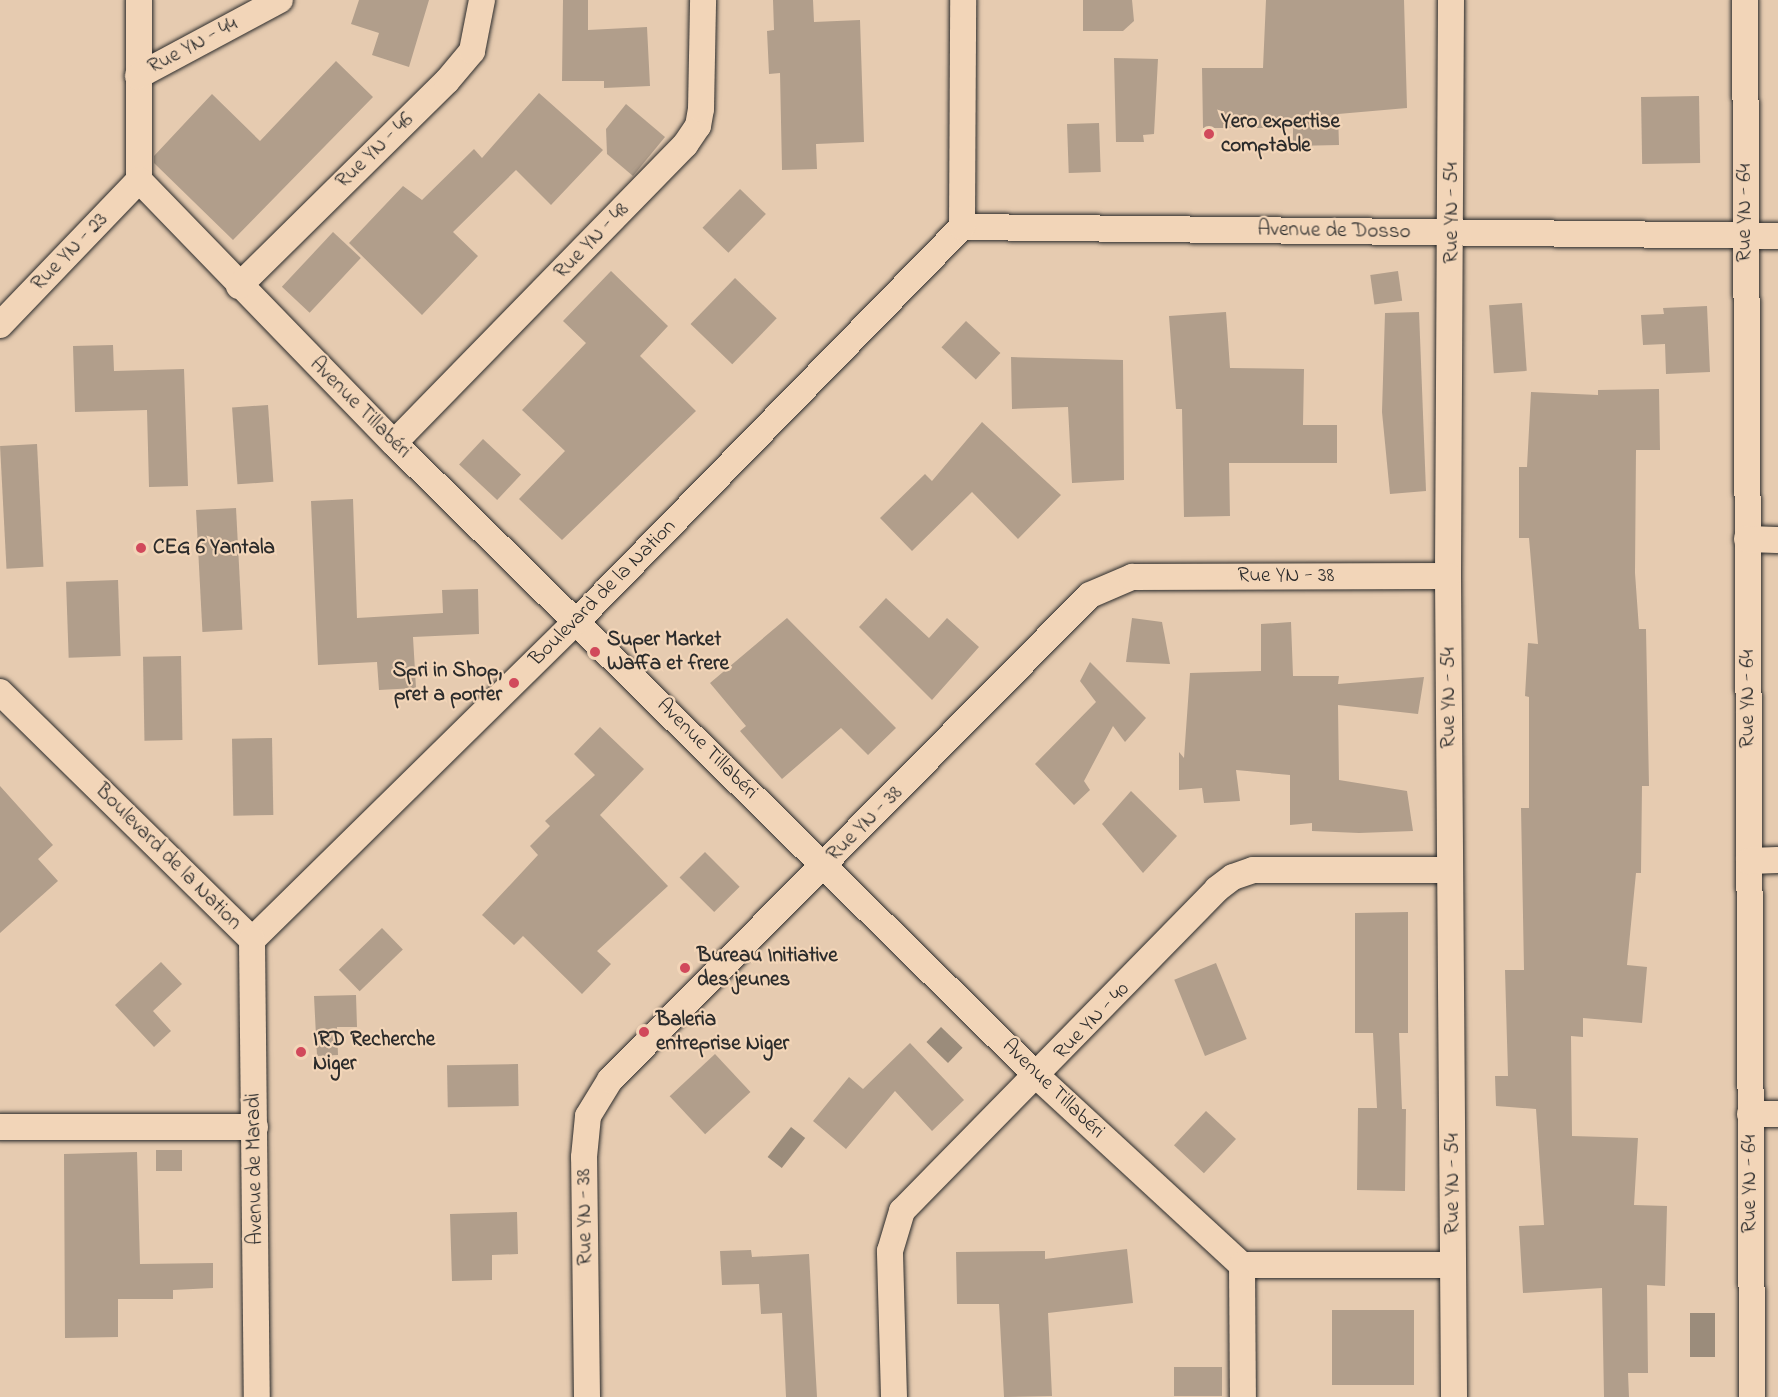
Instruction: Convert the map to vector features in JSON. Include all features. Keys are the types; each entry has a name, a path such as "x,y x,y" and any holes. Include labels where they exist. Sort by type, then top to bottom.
{"street":[{"path":"139,0 139,180"},
{"name":"Rue YN - 44","path":"138,76 280,0"},
{"name":"Rue YN - 46","path":"238,286 454,73 472,51 482,0"},
{"name":"Rue YN - 48","path":"394,443 685,145 698,126 701,109 703,0"},
{"path":"962,227 963,0"},
{"name":"Rue YN - 54","path":"1451,0 1452,233 1448,576 1455,1397"},
{"name":"Rue YN - 64","path":"1745,0 1752,1397"},
{"name":"Avenue Tillabéri","path":"139,180 238,286 394,443 1038,1077 1242,1265"},
{"name":"Rue YN - 23","path":"0,325 139,180"},
{"name":"Avenue de Dosso","path":"962,227 1778,236"},
{"name":"Boulevard de la Nation","path":"0,692 252,940 577,621 962,227"},
{"path":"1747,539 1778,540"},
{"name":"Rue YN - 38","path":"587,1397 584,1157 588,1116 610,1080 1090,595 1111,582 1132,577 1448,576"},
{"path":"1749,861 1778,860"},
{"name":"Rue YN - 40","path":"894,1397 890,1251 902,1211 1038,1077 1233,877 1253,870 1450,870"},
{"name":"Avenue de Maradi","path":"252,940 257,1397"},
{"path":"1750,1114 1778,1114"},
{"path":"0,1128 255,1127"},
{"path":"1243,1397 1242,1265 1453,1265"}],"shaded area":[{"path":"941,1027 963,1048 948,1063 926,1042"},
{"path":"791,1127 805,1138 782,1168 768,1157"},
{"path":"1690,1313 1715,1313 1715,1357 1690,1357"}],"building":[{"path":"359,0 429,0 409,67 372,55 379,33 351,24"},
{"path":"563,0 588,0 588,30 647,27 650,86 604,88 604,81 562,81"},
{"path":"773,0 813,0 814,22 860,20 864,142 816,144 817,169 782,170 780,73 769,74 767,31 774,30"},
{"path":"1083,0 1132,0 1134,21 1123,31 1083,31"},
{"path":"1266,0 1404,0 1407,108 1338,114 1339,145 1293,146 1293,128 1203,128 1202,68 1263,68"},
{"path":"1114,58 1158,59 1154,134 1143,135 1144,142 1116,142"},
{"path":"336,61 373,97 233,240 154,163 154,156 212,94 260,141"},
{"path":"539,93 603,150 551,205 516,170 453,232 478,256 422,315 349,243 403,186 422,200 474,149 482,158"},
{"path":"1699,96 1700,163 1642,164 1641,97"},
{"path":"626,104 665,137 633,176 607,154 606,129"},
{"path":"1099,123 1101,172 1069,173 1067,124"},
{"path":"740,189 766,214 728,253 702,228"},
{"path":"333,232 361,258 310,313 282,287"},
{"path":"611,271 668,326 640,356 696,411 562,540 519,499 565,451 522,410 586,343 563,321"},
{"path":"1398,271 1402,301 1374,305 1370,275"},
{"path":"735,278 777,318 732,364 691,324"},
{"path":"1522,303 1527,371 1494,373 1489,305"},
{"path":"1707,306 1710,372 1666,374 1665,344 1643,345 1641,315 1664,314 1663,308"},
{"path":"1226,312 1230,368 1304,369 1303,425 1337,425 1337,463 1229,463 1230,516 1184,517 1182,409 1176,409 1169,316"},
{"path":"1419,312 1426,491 1390,494 1382,412 1385,313"},
{"path":"966,321 1000,353 976,379 941,347"},
{"path":"113,345 114,371 184,369 188,486 149,487 147,410 75,412 73,346"},
{"path":"1011,357 1123,360 1124,480 1072,483 1068,407 1012,409"},
{"path":"1659,389 1660,450 1636,450 1635,573 1639,629 1646,629 1649,786 1642,786 1641,873 1636,873 1627,965 1647,967 1642,1023 1583,1018 1583,1037 1571,1036 1572,1136 1638,1138 1634,1205 1667,1206 1665,1286 1647,1285 1648,1373 1628,1373 1629,1397 1604,1397 1602,1288 1523,1293 1519,1226 1544,1225 1536,1109 1496,1106 1495,1076 1508,1076 1505,970 1524,970 1521,808 1529,808 1529,697 1525,696 1528,643 1538,644 1529,538 1519,538 1519,467 1527,467 1531,392 1598,395 1598,390"},
{"path":"268,405 273,482 237,484 232,408"},
{"path":"982,422 1061,495 1018,539 972,492 912,551 880,518 925,474 932,481"},
{"path":"483,439 521,474 497,500 459,465"},
{"path":"37,444 43,567 6,569 0,446"},
{"path":"353,499 357,618 443,613 442,590 478,589 479,634 413,637 416,688 379,690 377,662 318,665 311,501"},
{"path":"236,508 242,630 202,632 196,510"},
{"path":"118,580 121,656 69,658 66,582"},
{"path":"886,598 929,638 947,618 979,647 932,700 859,627"},
{"path":"787,618 896,728 868,755 841,728 782,779 740,731 746,726 710,683"},
{"path":"1132,618 1162,622 1170,664 1126,662"},
{"path":"1291,622 1293,676 1339,676 1338,684 1424,677 1418,714 1338,705 1339,780 1407,791 1413,831 1359,833 1312,831 1312,823 1290,825 1290,775 1236,770 1240,801 1204,803 1202,788 1179,790 1179,752 1184,758 1190,673 1261,671 1261,624"},
{"path":"181,656 182,740 144,741 143,657"},
{"path":"1090,662 1146,718 1125,742 1113,726 1084,781 1090,790 1074,805 1035,764 1096,702 1080,681"},
{"path":"600,727 644,769 600,815 668,886 597,951 611,964 582,994 523,936 514,945 482,915 538,855 530,846 550,826 545,821 595,775 574,754"},
{"path":"272,738 273,815 233,816 232,739"},
{"path":"0,786 53,845 38,859 58,881 0,933"},
{"path":"1131,791 1177,836 1143,873 1102,824"},
{"path":"705,852 740,887 714,912 680,877"},
{"path":"1408,912 1408,1033 1399,1033 1402,1109 1406,1109 1405,1191 1357,1190 1358,1108 1377,1108 1373,1033 1355,1033 1355,913"},
{"path":"382,928 403,950 360,991 339,970"},
{"path":"161,962 182,984 153,1011 171,1031 154,1047 115,1005"},
{"path":"1216,963 1247,1039 1205,1056 1174,980"},
{"path":"356,995 357,1027 337,1027 338,1055 317,1056 314,996"},
{"path":"910,1043 964,1100 932,1131 895,1091 846,1149 813,1121 849,1077 863,1089"},
{"path":"715,1054 750,1092 705,1134 670,1096"},
{"path":"518,1064 519,1106 448,1107 447,1065"},
{"path":"1206,1111 1236,1139 1204,1173 1174,1145"},
{"path":"156,1150 182,1150 182,1171 156,1171"},
{"path":"137,1152 140,1264 213,1263 213,1288 173,1290 173,1299 118,1299 118,1337 65,1338 64,1154"},
{"path":"517,1212 518,1254 492,1255 492,1280 452,1281 450,1214"},
{"path":"1127,1249 1133,1303 1048,1313 1052,1396 1004,1397 999,1304 957,1304 956,1252 1045,1251 1045,1259"},
{"path":"751,1250 752,1257 809,1254 817,1397 786,1397 782,1313 761,1314 759,1284 722,1285 720,1251"},
{"path":"1332,1310 1414,1310 1414,1385 1332,1385"},
{"path":"1174,1367 1222,1367 1222,1396 1174,1396"}],"place":[{"name":"Yero expertise comptable","path":"1209,134"},
{"name":"CEG 6 Yantala","path":"141,548"},
{"name":"Super Market Waffa et frere","path":"595,652"},
{"name":"Spri in Shop, pret a porter","path":"514,683"},
{"name":"Bureau Initiative des jeunes","path":"685,968"},
{"name":"Baleria entreprise Niger","path":"644,1032"},
{"name":"IRD Recherche Niger","path":"301,1052"}]}
